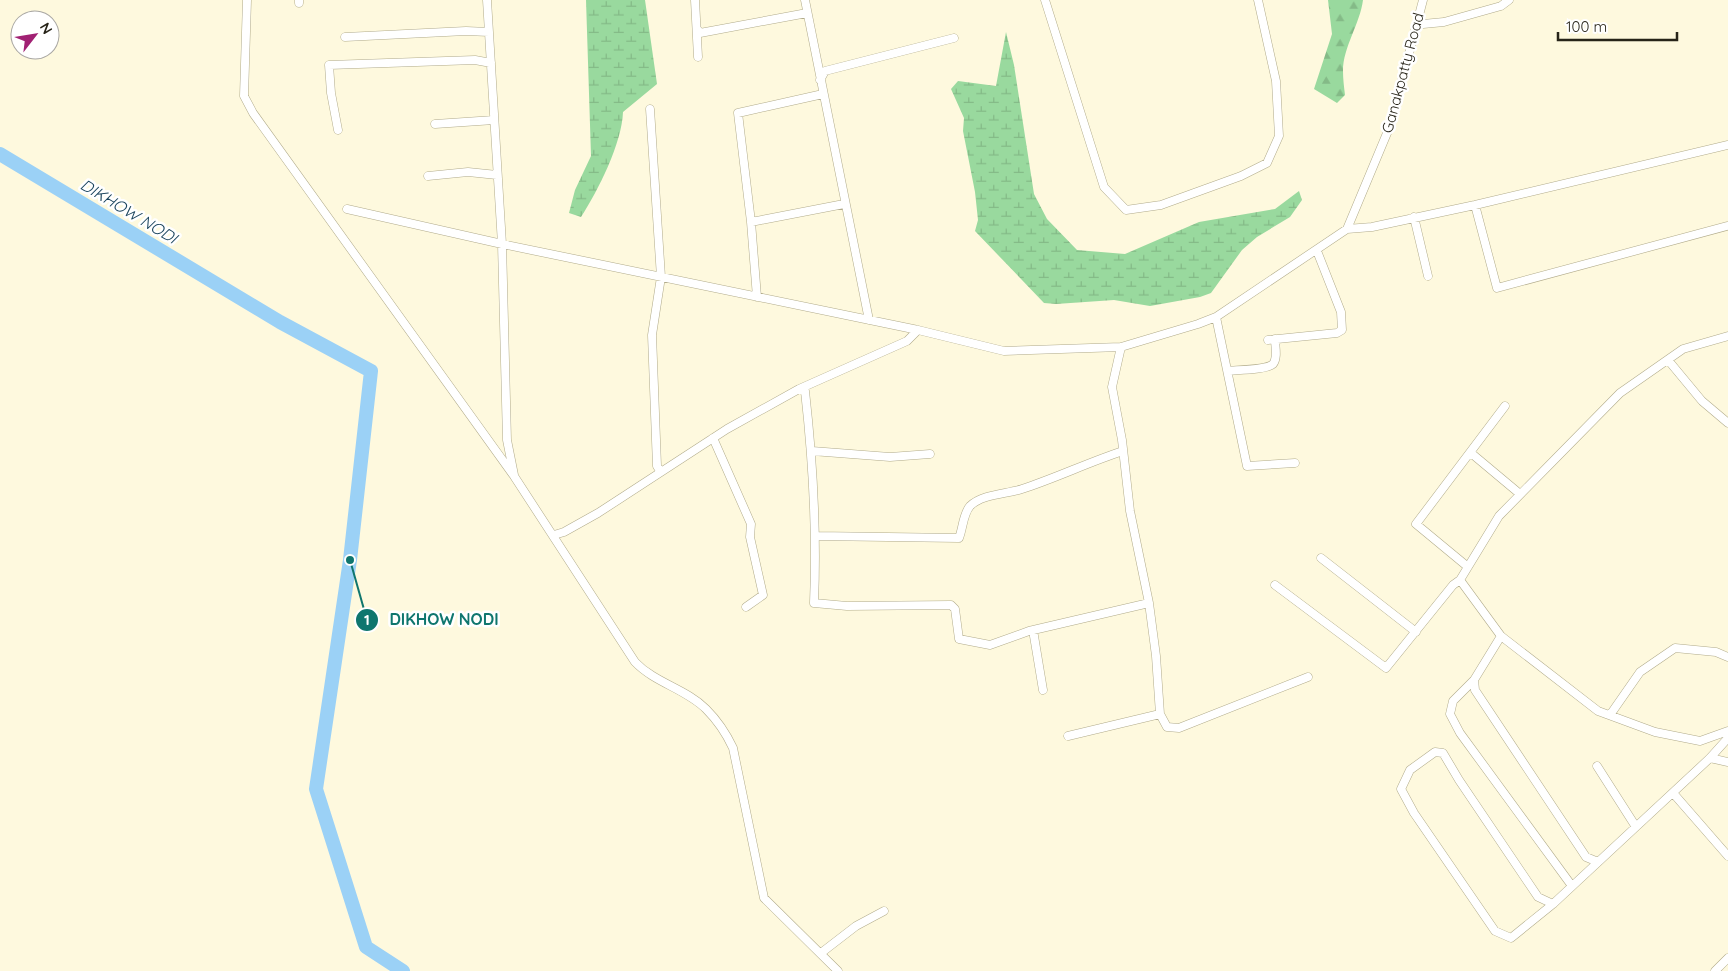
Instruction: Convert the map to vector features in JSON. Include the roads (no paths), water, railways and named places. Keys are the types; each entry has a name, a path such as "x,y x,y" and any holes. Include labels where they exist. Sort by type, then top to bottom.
{"street":[{"path":"247,0 244,96 253,113 514,476 635,662 647,675 706,708 723,728 733,748 764,898 838,971"},
{"path":"487,0 502,244 507,440 514,476"},
{"path":"695,0 698,57"},
{"path":"805,0 844,204 869,320"},
{"path":"1045,0 1104,187 1126,210 1161,205 1241,176 1267,163 1279,136 1279,127 1276,81 1258,0"},
{"name":"Ganakpatty Road","path":"1347,229 1390,126 1423,0"},
{"path":"1418,19 1423,24 1444,22 1501,6 1509,0"},
{"path":"697,29 700,33 807,13"},
{"path":"344,37 466,31 489,32"},
{"path":"820,80 826,72 833,69 954,38"},
{"path":"338,130 331,93 329,65 475,60 490,63"},
{"path":"757,297 751,222 738,113 823,94"},
{"path":"650,109 661,278 652,335 657,466 660,471"},
{"path":"435,124 494,120"},
{"path":"347,209 661,278 918,330 1004,351 1121,348 1216,317 1347,229 1475,205 1728,145"},
{"path":"428,176 468,172 497,175"},
{"path":"751,222 844,204"},
{"path":"1475,205 1497,288 1726,226"},
{"path":"1414,217 1428,276"},
{"path":"1228,371 1267,367 1273,364 1275,357 1272,340 1337,333 1342,330 1341,312 1316,251"},
{"path":"1216,317 1247,466 1295,463"},
{"path":"554,535 564,532 598,513 713,438 799,389 907,341 918,330"},
{"path":"1275,585 1386,668 1453,585 1460,580 1498,516 1620,393 1683,349 1726,339"},
{"path":"1121,348 1112,387 1123,451 1130,511 1149,602 1156,656 1160,714 1167,728 1179,728 1308,677"},
{"path":"1668,360 1702,401 1728,423"},
{"path":"799,389 805,391 812,452 816,536 814,604 847,606 951,605 955,608 959,639 987,645 1033,630 1149,602"},
{"path":"1468,567 1416,524 1505,406"},
{"path":"713,438 751,524 750,537 763,595 746,607"},
{"path":"816,536 959,538 964,517 970,506 981,499 1022,489 1084,463 1123,451"},
{"path":"812,452 890,457 930,454"},
{"path":"1470,453 1520,494"},
{"path":"1321,558 1416,632"},
{"path":"1460,580 1500,636 1591,706 1610,716 1656,732 1700,741 1728,731"},
{"path":"1033,630 1043,690"},
{"path":"1500,636 1474,680 1453,702 1450,714 1460,733 1572,886"},
{"path":"1610,716 1640,672 1675,648 1716,652 1728,657"},
{"path":"1474,680 1475,690 1586,857 1598,862"},
{"path":"1068,736 1160,714"},
{"path":"1553,904 1538,897 1459,780 1444,754 1435,752 1410,770 1401,789 1414,813 1495,931 1511,938 1553,904 1710,758 1728,738"},
{"path":"1710,758 1728,762"},
{"path":"1597,766 1636,827"},
{"path":"1673,792 1728,856"},
{"path":"821,953 856,926 884,911"},
{"path":"1714,971 1728,958"}],"waterway":[{"name":"DIKHOW NODI","path":"0,154 280,322 371,371 350,560 316,789 366,947 403,971"}],"place":[{"name":"DIKHOW NODI","path":"350,560"}]}
